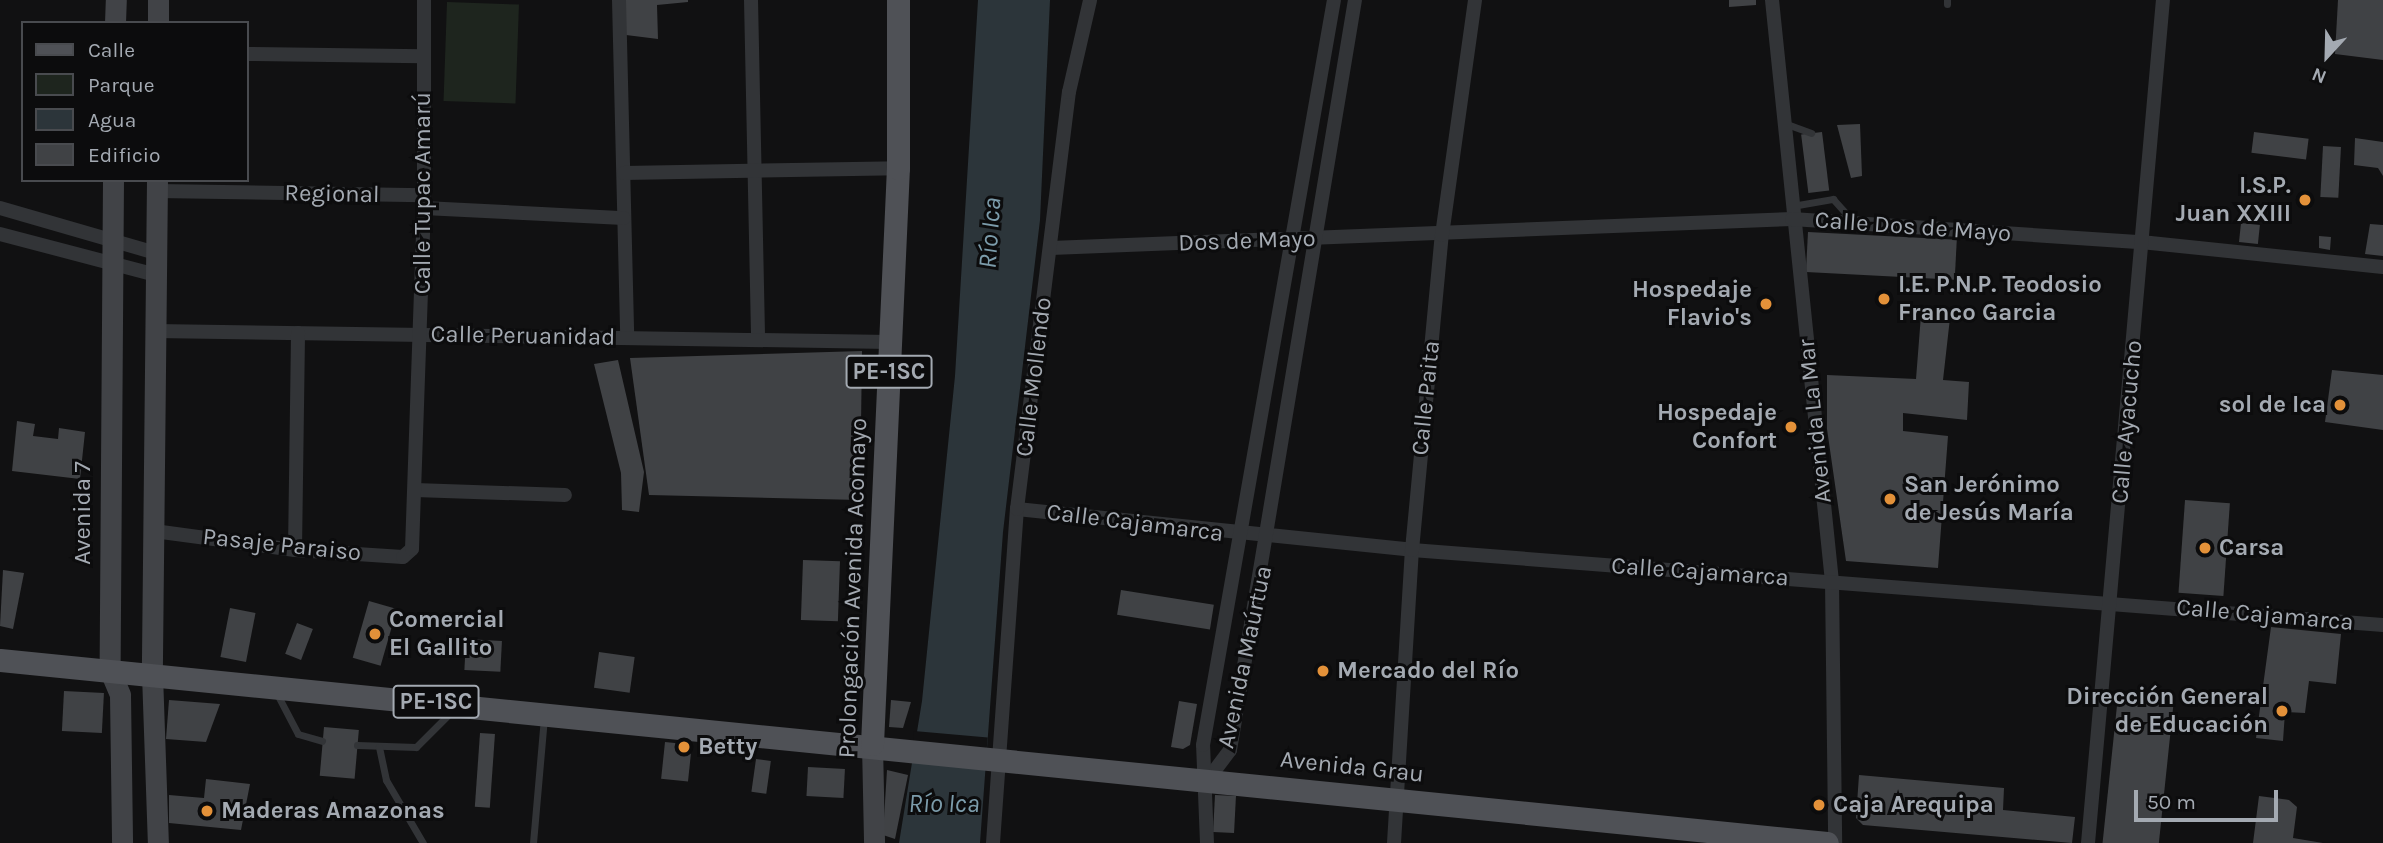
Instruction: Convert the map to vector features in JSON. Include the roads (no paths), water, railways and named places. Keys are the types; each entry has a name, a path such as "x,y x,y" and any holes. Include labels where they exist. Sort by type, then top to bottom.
{"main road":[{"name":"Prolongación Avenida Acomayo","path":"872,744 898,168 898,0"},
{"name":"PE-1SC","path":"0,660 872,744"},
{"name":"Avenida Grau","path":"872,744 1827,843"}],"street":[{"path":"115,21 116,0"},
{"path":"158,0 158,21"},
{"name":"Calle Tupac Amarú","path":"409,553 415,490 421,335 424,0"},
{"path":"619,0 627,338"},
{"path":"751,0 758,338"},
{"name":"Calle Mollendo","path":"993,843 994,756 1017,509 1069,92 1090,0"},
{"name":"Avenida Maúrtua","path":"1209,778 1203,745 1294,240 1334,0"},
{"name":"Avenida Maúrtua","path":"1209,778 1230,750 1270,536 1355,0"},
{"name":"Calle Paita","path":"1394,843 1412,550 1442,235 1475,0"},
{"name":"Avenida La Mar","path":"1772,0 1832,582 1835,843"},
{"name":"Calle Ayacucho","path":"2088,843 2113,602 2163,0"},
{"path":"248,54 423,56"},
{"path":"624,173 898,168"},
{"name":"Avenida 7","path":"113,182 110,671 120,695 122,843"},
{"path":"157,186 152,674 158,843"},
{"name":"Regional","path":"157,186 424,202 624,218"},
{"path":"0,208 156,253"},
{"name":"Calle Dos de Mayo","path":"1442,235 1792,213 1854,223 2141,242 2383,267"},
{"path":"0,234 156,275"},
{"name":"Dos de Mayo","path":"1051,248 1442,235"},
{"name":"Calle Peruanidad","path":"155,331 890,342"},
{"path":"295,550 299,333"},
{"path":"415,490 565,495"},
{"name":"Calle Cajamarca","path":"1017,509 1241,535 1412,550 2113,602 2383,625"},
{"name":"Pasaje Paraiso","path":"154,531 295,550 409,553"},
{"name":"Prolongación Avenida Acomayo","path":"872,744 874,843"},
{"path":"1207,843 1209,778"}],"lane":[{"path":"1784,123 1811,133"},
{"path":"1792,213 1818,195 1838,202 1854,223"},
{"path":"272,685 298,734 322,741"},
{"path":"357,745 416,747 457,705"},
{"path":"533,843 544,713"},
{"path":"379,747 386,780 422,843"}],"water":[{"name":"Río Ica","path":"978,0 1050,0 1040,220 1003,532 980,843 899,843 922,701 955,376"}],"place":[{"name":"I.S.P. Juan XXIII","path":"2305,200"},
{"name":"I.E. P.N.P. Teodosio Franco Garcia","path":"1884,299"},
{"name":"Hospedaje Flavio's","path":"1766,304"},
{"name":"sol de Ica","path":"2340,405"},
{"name":"Hospedaje Confort","path":"1791,427"},
{"name":"San Jerónimo de Jesús María","path":"1890,499"},
{"name":"Carsa","path":"2205,548"},
{"name":"Comercial El Gallito","path":"375,634"},
{"name":"Mercado del Río","path":"1323,671"},
{"name":"Dirección General de Educación","path":"2282,711"},
{"name":"Betty","path":"684,747"},
{"name":"Caja Arequipa","path":"1819,805"},
{"name":"Maderas Amazonas","path":"207,811"}]}
